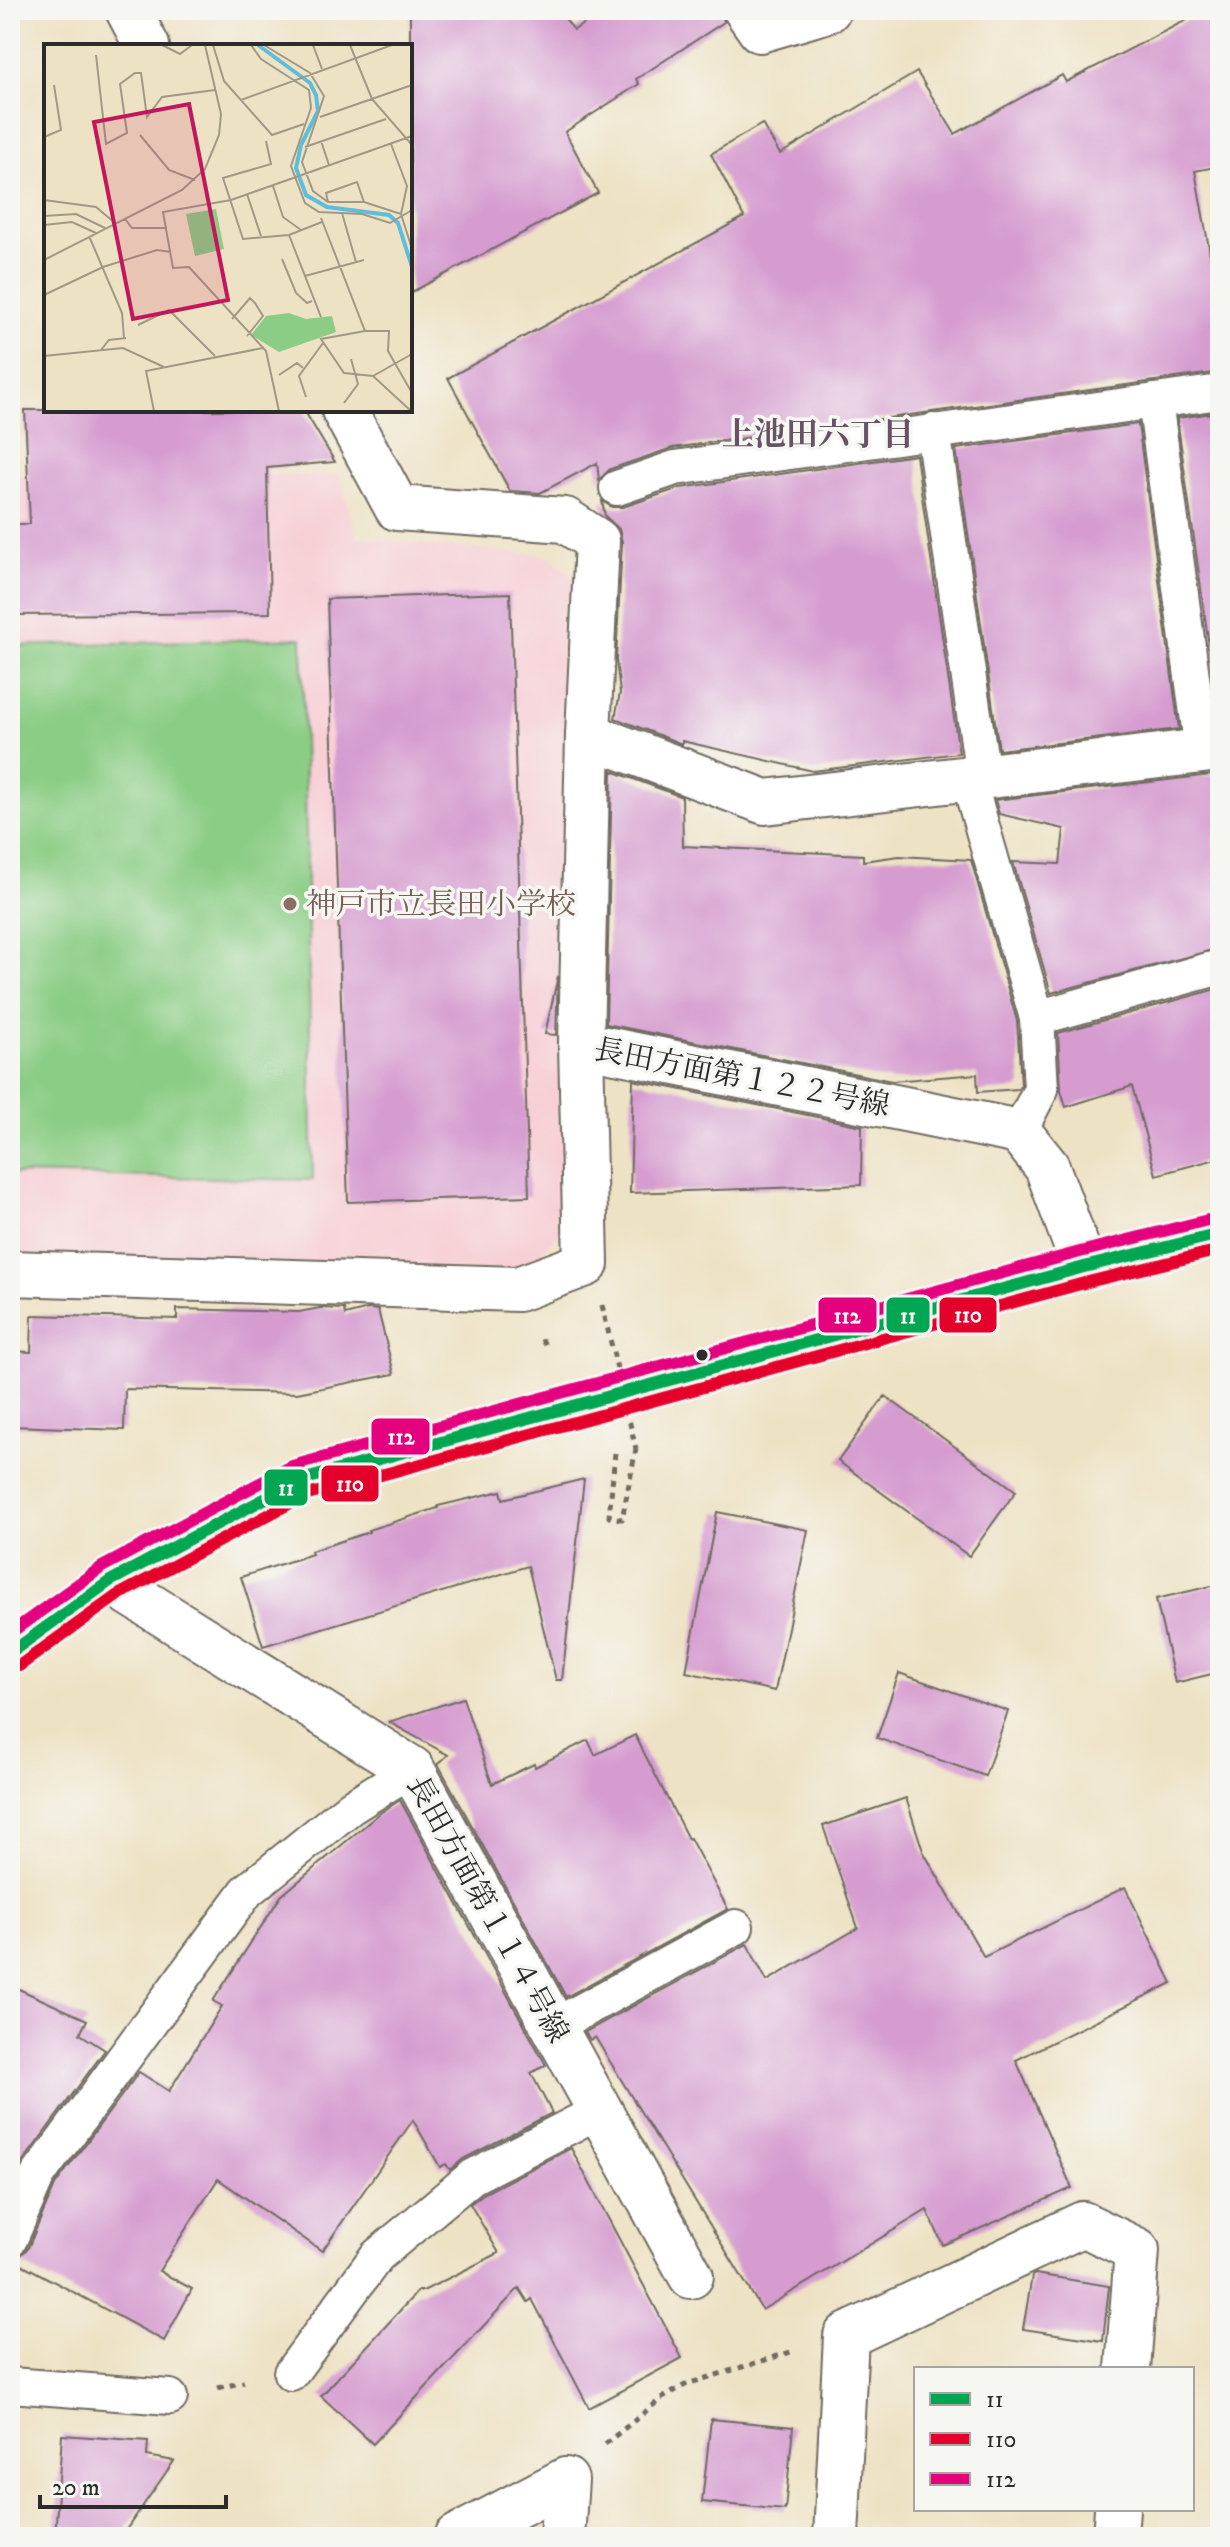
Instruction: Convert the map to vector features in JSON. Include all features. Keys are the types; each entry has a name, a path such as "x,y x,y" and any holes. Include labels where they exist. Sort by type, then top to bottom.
{"main road":[{"path":"10,1653 110,1581 298,1481 1084,1267 1220,1234"}],"street":[{"path":"128,10 146,44"},
{"path":"746,10 760,30 828,10"},
{"path":"345,412 397,508 565,520 597,541 588,735 581,1044"},
{"path":"588,735 765,802 1211,750"},
{"name":"長田方面第１２２号線","path":"10,1273 518,1289 586,1264 581,1044 1019,1132"},
{"path":"1019,1132 1047,1167 1084,1267"},
{"name":"長田方面第１１４号線","path":"110,1581 412,1769 691,2276"},
{"path":"836,2537 846,2336 1083,2224 1137,2250 1128,2367"},
{"path":"457,2537 566,2480"},
{"path":"562,2537 566,2480"},
{"path":"1115,2537 1117,2511"}],"lane":[{"path":"617,488 675,468 1220,392"},
{"path":"1155,401 1211,750"},
{"path":"933,431 976,777 1037,1018 1041,1089 1019,1132"},
{"path":"1037,1018 1220,967"},
{"path":"10,2239 38,2175 247,1891 351,1807 412,1769"},
{"path":"554,2026 736,1927"},
{"path":"291,2373 377,2256 472,2177 601,2110"},
{"path":"10,2385 170,2397"}],"path":[{"path":"602,1305 636,1449 622,1519 609,1517 615,1453"},
{"path":"566,2480 661,2399 687,2384 765,2360"},
{"path":"170,2397 291,2373"}],"shaded area":[{"name":"神戸市立長田小学校","path":"10,475 339,475 357,537 548,556 576,579 562,1230 523,1272 10,1254"}],"green space":[{"path":"302,638 313,1180 10,1174 10,646"}],"building":[{"path":"410,10 558,10 574,30 605,10 721,10 724,22 636,79 639,84 565,132 598,193 412,292"},
{"path":"1206,10 1220,10 1220,166 1195,171 1220,309 1220,372 672,448 610,469 599,480 597,463 540,493 510,491 448,378 744,217 711,154 762,124 780,154 917,72 955,134 1062,75 1066,82"},
{"path":"25,410 305,412 335,462 267,468 270,613 10,615 10,524 30,524"},
{"path":"1220,412 1220,724 1177,418"},
{"path":"1138,424 1179,729 999,750 956,449"},
{"path":"916,455 959,753 813,771 682,741 682,744 615,718 620,693 616,660 622,542 619,529 605,516 602,501 612,507 623,507 680,488"},
{"path":"510,593 529,1196 348,1202 327,599"},
{"path":"612,771 682,797 683,846 863,855 863,861 899,856 971,860 1017,1021 1021,1085 1018,1089 978,1092 977,1074 892,1081 606,1024"},
{"path":"1220,774 1220,948 1051,993 1013,862 1060,864 1064,829 999,814 995,800"},
{"path":"558,976 556,1035 545,1034"},
{"path":"1220,988 1220,1158 1156,1175 1132,1086 1066,1107 1061,1090 1058,1033"},
{"path":"633,1080 862,1126 861,1185 630,1193"},
{"path":"320,1308 344,1309 345,1315 368,1309 378,1310 394,1374 297,1393 125,1389 124,1430 10,1426 10,1351 31,1352 32,1315 177,1319 177,1309 299,1312"},
{"path":"885,1396 1016,1491 969,1556 838,1461"},
{"path":"584,1479 562,1680 556,1680 528,1566 263,1646 241,1577 312,1554 311,1551 438,1506 501,1491 503,1499"},
{"path":"717,1512 808,1530 775,1691 686,1672"},
{"path":"1220,1584 1220,1672 1175,1683 1156,1599"},
{"path":"899,1673 1008,1711 985,1776 877,1738"},
{"path":"463,1698 492,1784 534,1764 535,1767 588,1740 595,1755 635,1735 728,1909 566,1997 438,1764 448,1755 389,1722"},
{"path":"906,1798 923,1851 984,1957 1125,1887 1172,1983 1016,2060 1072,2188 943,2245 927,2210 762,2310 595,2037 590,2040 585,2032 747,1944 767,1981 858,1928 823,1826"},
{"path":"400,1800 546,2065 531,2073 552,2113 463,2159 450,2170 446,2164 440,2167 413,2120 322,2251 218,2179 159,2271 192,2289 164,2341 12,2259 28,2248 55,2185 139,2072 169,2091 222,2006 213,2001 281,1896 380,1813"},
{"path":"10,1985 87,2020 80,2034 105,2050 22,2163 10,2189"},
{"path":"571,2148 682,2358 589,2408 532,2299 528,2302 519,2288 373,2444 321,2396 418,2291 499,2253 470,2204 483,2194"},
{"path":"1032,2276 1109,2286 1103,2341 1023,2329"},
{"path":"711,2419 793,2427 785,2510 702,2502"},
{"path":"62,2435 148,2441 147,2456 174,2461 121,2537 55,2537"}],"transit line":[{"name":"112","path":"10,1633 102,1567 292,1466 1080,1252 1216,1218"},
{"name":"11","path":"10,1653 110,1581 298,1481 1084,1267 1220,1234"},
{"name":"110","path":"19,1666 118,1595 304,1496 1088,1282 1220,1250"}],"place":[{"name":"神戸市立長田小学校","path":"290,904"}],"district":[{"name":"上池田六丁目","path":"818,434"}]}
